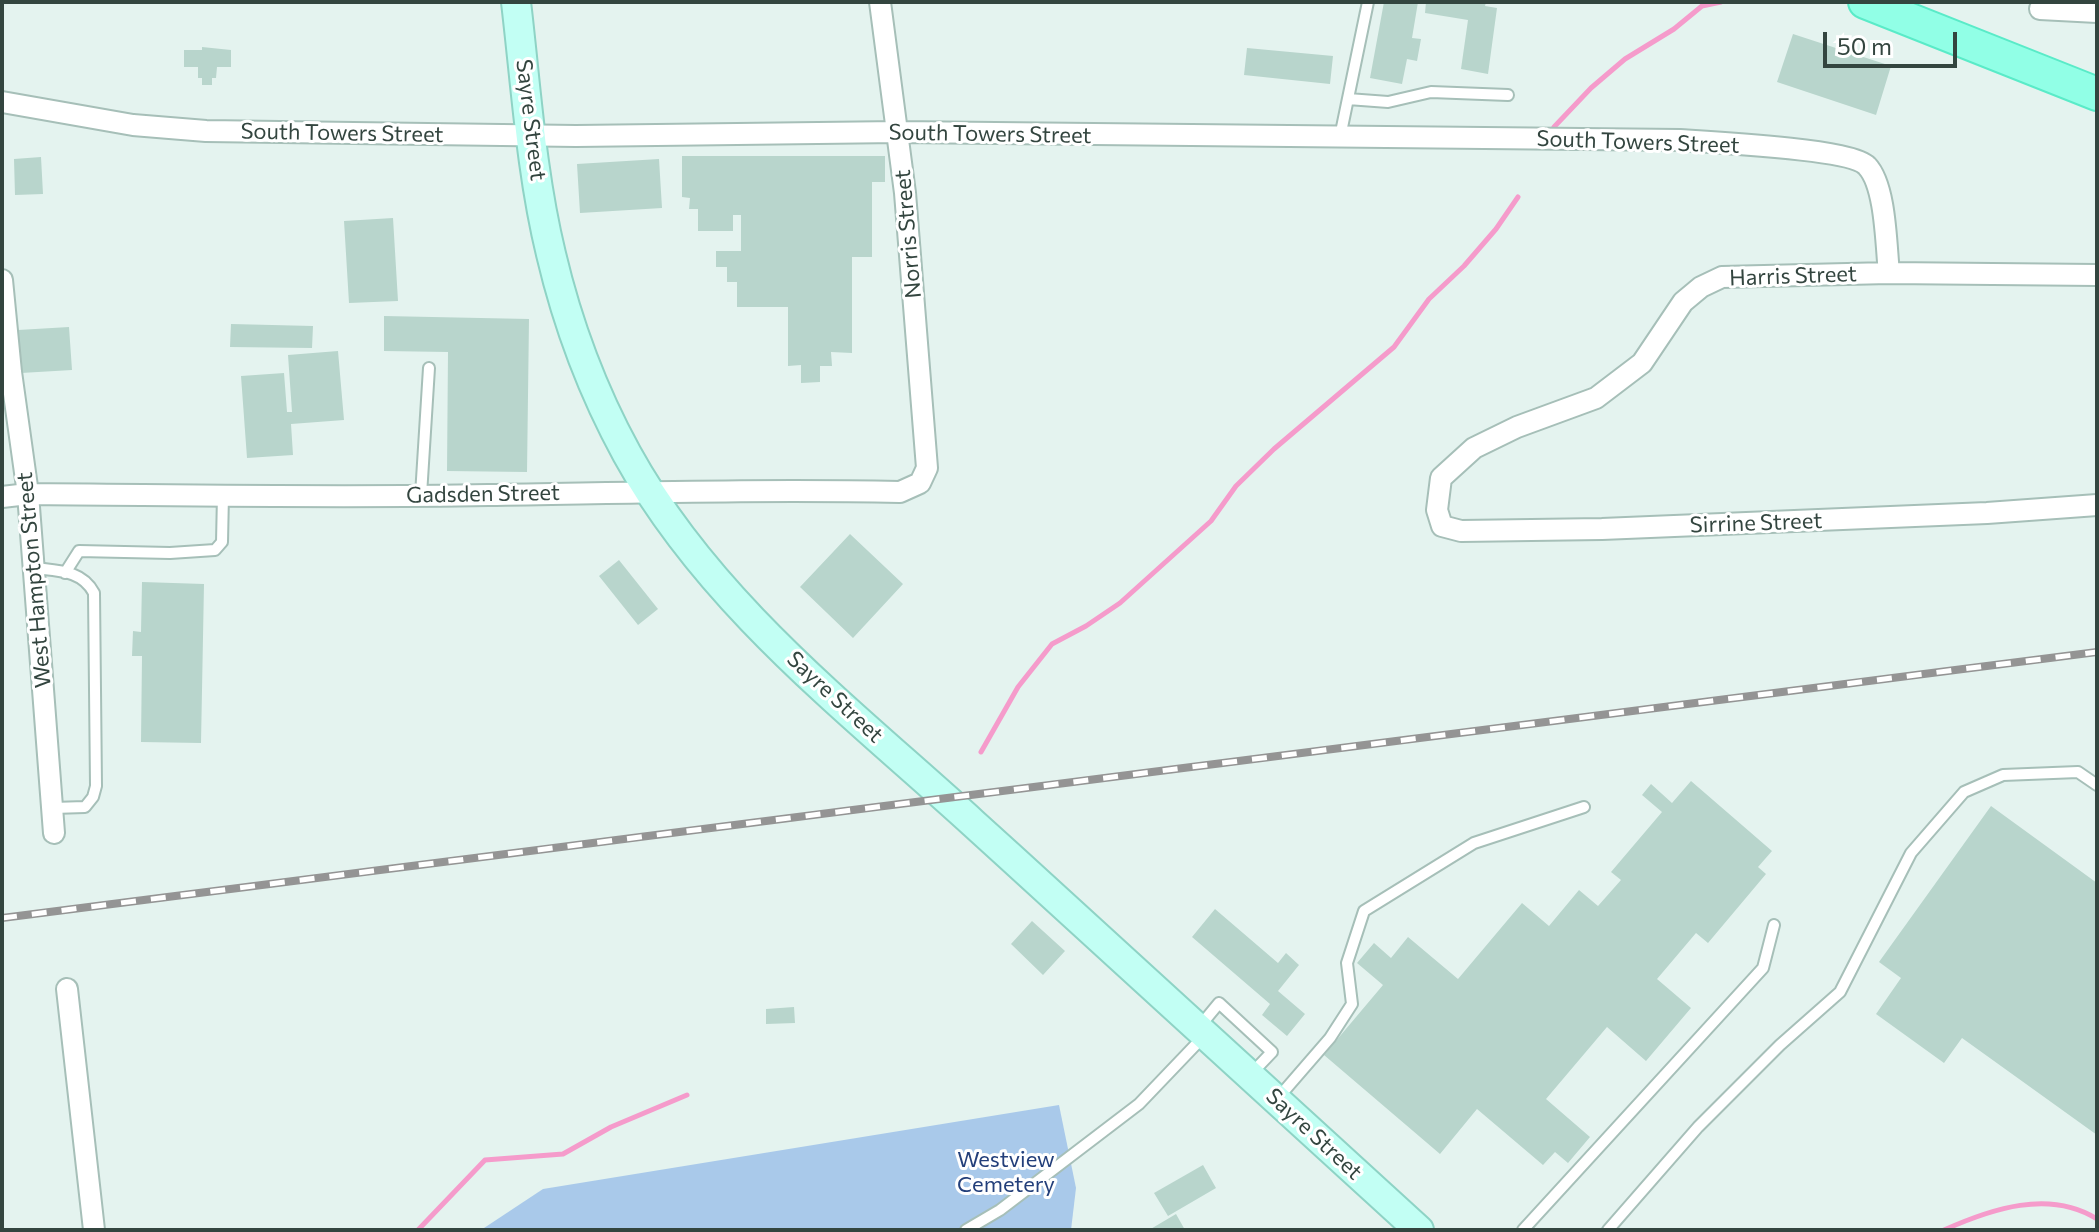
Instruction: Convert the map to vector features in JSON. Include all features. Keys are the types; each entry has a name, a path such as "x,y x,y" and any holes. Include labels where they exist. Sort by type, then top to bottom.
{"main road":[{"name":"Sayre Street","path":"516,2 550,253 569,320 596,389 625,451 650,494 713,579 825,690 1419,1230"},
{"path":"1865,2 2097,94"}],"street":[{"name":"Norris Street","path":"880,2 907,209 927,468"},
{"path":"2040,9 2097,12"},
{"name":"South Towers Street","path":"2,102 133,125 206,131 532,136 898,132 1680,140 1847,156 1865,163 1873,176 1882,208 1889,273"},
{"name":"Harris Street","path":"1438,501 1441,478 1474,448 1517,427 1596,398 1642,363 1683,302 1701,287 1722,277 1889,273 2097,275"},
{"name":"West Hampton Street","path":"2,280 28,494 54,833"},
{"name":"Gadsden Street","path":"2,497 28,494 421,495 599,491 650,494 754,489 900,492 920,483 927,468"},
{"name":"Sirrine Street","path":"1438,501 1437,510 1442,526 1461,531 1633,528 2097,505"},
{"path":"67,989 94,1230"}],"lane":[{"path":"1340,138 1368,2"},
{"path":"1348,99 1388,102 1431,92 1508,95"},
{"path":"421,495 429,368"},
{"path":"65,573 79,551 170,553 215,550 222,542 223,495"},
{"path":"34,568 78,575 88,582 94,593 96,786 93,797 85,807 53,808"},
{"path":"1608,1230 1698,1127 1780,1045 1840,992 1911,853 1964,792 2003,775 2078,772 2097,785"},
{"path":"1277,1100 1330,1038 1352,1004 1347,963 1364,911 1474,843 1584,807"},
{"path":"1523,1230 1763,968 1774,925"},
{"path":"966,1230 1000,1210 1139,1104 1202,1031"}],"green space":[{"name":"Westview Cemetery","path":"1059,1105 1076,1188 1071,1230 481,1230 543,1189"}],"building":[{"path":"1384,2 1418,2 1412,38 1421,39 1417,61 1407,59 1402,84 1370,78"},
{"path":"1426,2 1486,2 1485,6 1497,8 1488,74 1461,69 1468,20 1425,13"},
{"path":"1793,34 1891,66 1876,115 1777,82"},
{"path":"202,47 231,50 231,67 217,67 212,85 202,85 198,67 184,67 184,50 202,50"},
{"path":"1247,48 1333,56 1330,84 1244,75"},
{"path":"682,156 885,156 885,182 872,182 872,257 852,257 852,353 831,352 832,366 820,366 820,382 801,383 801,365 788,366 788,307 737,307 737,282 727,282 727,267 716,267 716,251 741,251 741,215 733,215 733,231 698,231 698,209 689,209 690,198 682,197"},
{"path":"41,157 43,194 15,195 14,159"},
{"path":"659,159 662,208 580,213 577,164"},
{"path":"393,218 398,301 349,303 344,221"},
{"path":"384,316 529,319 527,472 447,471 448,352 384,351"},
{"path":"231,324 313,326 312,348 230,347"},
{"path":"69,327 72,370 21,373 18,330"},
{"path":"338,351 344,420 291,424 293,455 247,458 241,376 284,373 287,412 292,412 288,355"},
{"path":"850,534 903,584 853,638 800,587"},
{"path":"619,560 658,609 638,625 599,576"},
{"path":"142,582 204,584 201,743 141,742 142,656 132,656 133,631 141,632"},
{"path":"1691,781 1772,851 1758,867 1766,874 1708,943 1696,933 1657,979 1691,1008 1646,1061 1607,1027 1546,1099 1590,1137 1568,1163 1555,1152 1543,1165 1477,1109 1440,1154 1324,1055 1383,985 1357,963 1374,943 1391,958 1408,937 1458,979 1522,903 1549,926 1579,890 1598,906 1621,880 1611,872 1662,812 1642,795 1651,784 1672,803"},
{"path":"1991,806 2097,883 2097,1135 1962,1038 1944,1063 1876,1014 1901,978 1879,962"},
{"path":"1215,909 1278,963 1286,953 1299,965 1278,991 1305,1014 1287,1036 1262,1015 1270,1004 1192,937"},
{"path":"1032,921 1065,951 1043,975 1011,944"},
{"path":"794,1007 795,1023 766,1024 766,1009"},
{"path":"1203,1165 1216,1188 1168,1216 1154,1193"},
{"path":"1176,1214 1185,1230 1149,1230"}],"waterway":[{"path":"1554,127 1591,88 1625,59 1674,29 1702,6 1721,2"},
{"path":"981,752 1018,687 1052,644 1120,603 1211,521 1236,486 1274,449 1394,347 1429,299 1464,266 1518,197"},
{"path":"418,1230 485,1160 563,1154 611,1127 687,1095"},
{"path":"1944,1230 1981,1215 2020,1205 2059,1205 2097,1219"}],"railway":[{"path":"2,918 2097,652"}]}
